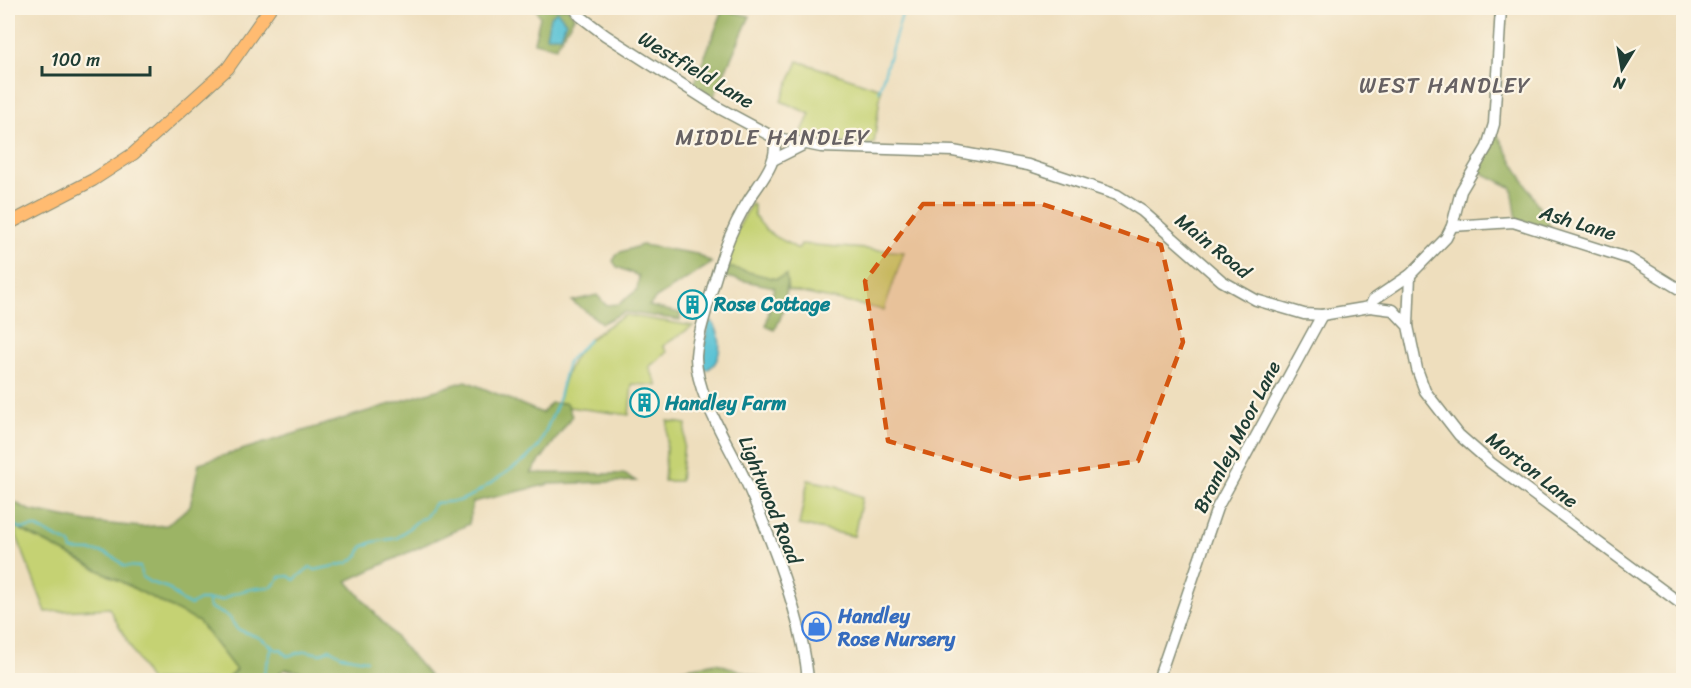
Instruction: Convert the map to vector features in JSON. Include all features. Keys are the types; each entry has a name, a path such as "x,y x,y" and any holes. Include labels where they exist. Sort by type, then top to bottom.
{"main road":[{"path":"8,224 93,180 133,154 228,68 270,8"}],"street":[{"name":"Westfield Lane","path":"574,8 580,16 605,35 719,108 773,137"},
{"path":"1408,326 1393,310 1370,307 1373,300 1410,275 1446,238 1452,226 1461,191 1492,135 1500,53 1501,8"},
{"name":"Main Road","path":"773,137 803,144 953,151 1028,165 1117,195 1142,211 1206,268 1236,290 1280,308 1322,315 1370,307"},
{"path":"773,137 776,144 773,160"},
{"path":"773,160 803,144"},
{"name":"Lightwood Road","path":"773,160 738,216 724,248 698,339 696,360 704,392 748,486 772,549 803,650 808,681"},
{"name":"Ash Lane","path":"1452,226 1513,222 1630,259 1683,292"},
{"name":"Morton Lane","path":"1410,275 1408,326 1417,369 1425,391 1459,435 1491,463 1683,606"},
{"name":"Bramley Moor Lane","path":"1158,681 1217,508 1322,315"}],"highlighted area":[{"path":"923,204 1042,204 1161,245 1183,342 1138,461 1017,479 888,441 865,281"}],"green space":[{"path":"532,8 568,8 574,17 556,47 534,42 540,17 536,9"},
{"path":"723,10 750,16 713,98 694,84"},
{"path":"798,61 881,89 874,144 836,143 800,136 810,114 781,101"},
{"path":"1497,134 1551,228 1517,220 1512,188 1476,170"},
{"path":"751,204 754,205 754,216 769,233 798,249 801,244 904,252 884,310 788,290 786,275 776,279 724,266 734,236"},
{"path":"642,245 697,254 712,263 656,298 649,306 680,313 680,320 624,312 602,323 572,301 597,295 606,305 619,304 637,290 639,276 617,267 613,261 618,253"},
{"path":"724,266 776,279 786,275 784,304 774,330 766,326 774,287 721,276"},
{"path":"625,315 693,326 663,346 667,352 649,367 658,386 632,384 629,415 569,407 567,403 558,403 567,372 580,350 599,332"},
{"path":"466,381 542,413 551,403 567,403 572,417 531,473 624,474 636,481 550,484 473,502 469,524 347,581 433,680 342,680 286,669 279,673 285,680 225,680 236,670 199,622 8,523 8,499 29,510 88,522 142,527 167,525 190,506 199,463"},
{"path":"668,421 686,424 680,481 664,481"},
{"path":"808,480 837,486 862,498 854,536 799,525"},
{"path":"13,526 199,622 236,670 225,680 149,680 109,608 46,612"},
{"path":"716,663 769,680 646,680 665,672"}],"water":[{"path":"557,11 566,22 561,36 546,36 550,17"},
{"path":"712,321 718,334 720,349 715,363 703,371 702,357 708,323"}],"waterway":[{"path":"879,91 904,8"},
{"path":"8,510 12,522 21,529 35,527 70,544 72,550 100,552 112,556 124,566 140,567 142,576 149,582 168,588 183,602 191,605 199,600 223,600 239,592 272,587 280,577 289,576 294,580 310,567 315,570 348,563 359,555 362,547 373,542 397,538 420,519 425,518 435,503 459,501 473,495 525,460 539,446 557,405 568,361 589,340"},
{"path":"208,602 209,607 229,617 237,629 260,638 277,650 281,649 287,656 306,651 320,654 330,649 342,656 366,660"},
{"path":"268,680 264,673 272,648"}],"place":[{"name":"Rose Cottage","path":"693,304"},
{"name":"Handley Farm","path":"644,403"},
{"name":"Handley Rose Nursery","path":"817,627"}],"district":[{"name":"WEST HANDLEY","path":"1445,85"},
{"name":"MIDDLE HANDLEY","path":"773,137"}]}
